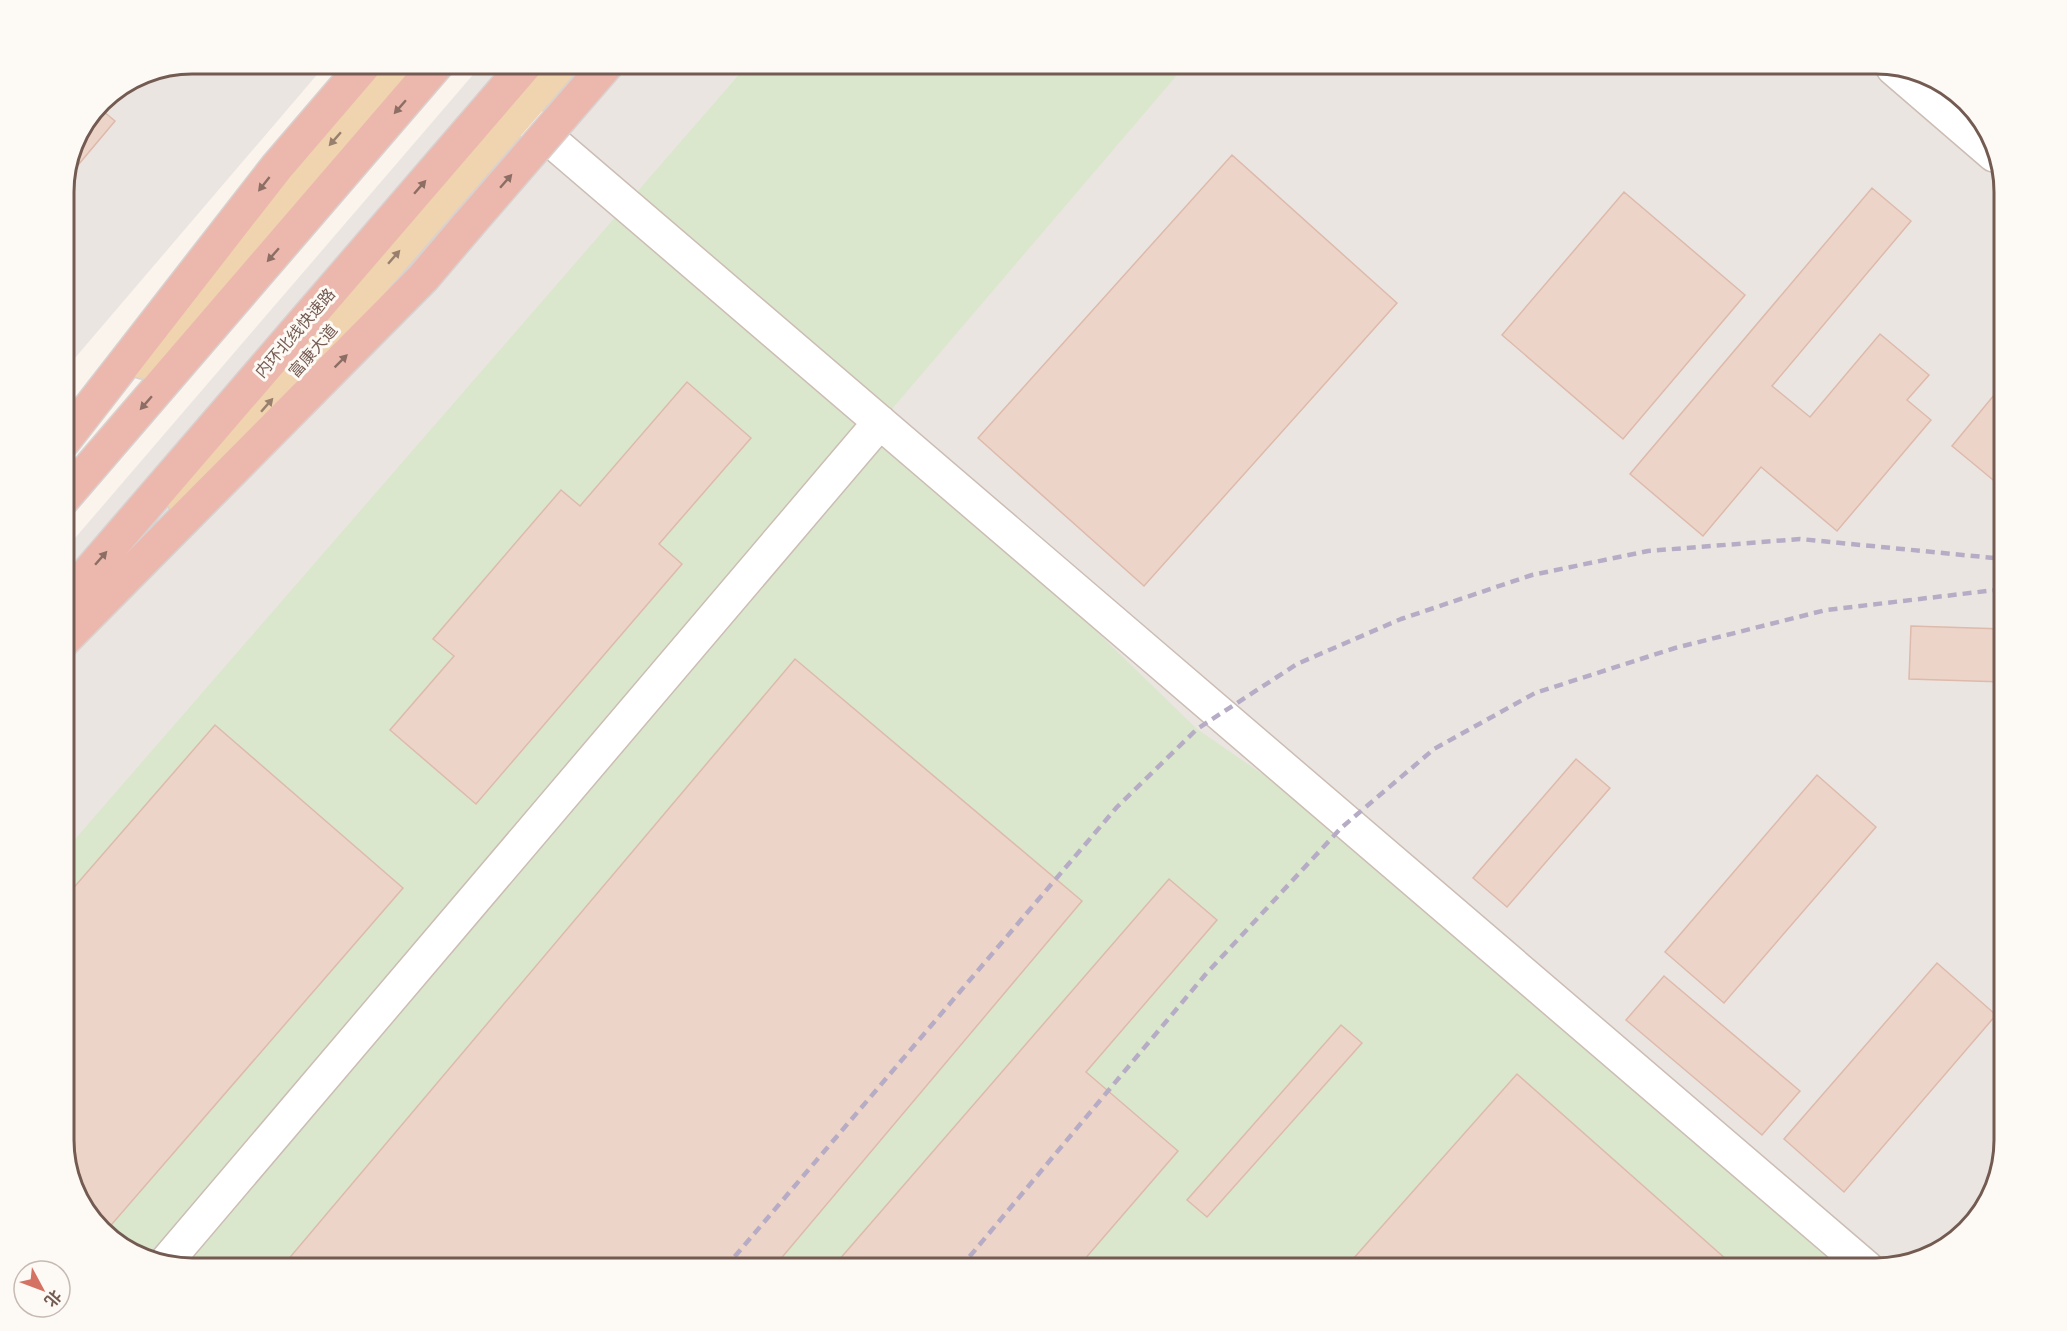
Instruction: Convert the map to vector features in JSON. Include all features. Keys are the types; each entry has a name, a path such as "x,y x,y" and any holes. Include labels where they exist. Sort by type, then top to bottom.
{"highway":[{"path":"74,428 276,168 356,74"},
{"path":"74,486 429,74"},
{"name":"内环北线快速路","path":"74,589 518,74"},
{"path":"74,629 423,278 598,74"}],"main road":[{"path":"74,442 391,74"},
{"name":"富康大道","path":"74,627 553,74"}],"street":[{"path":"1904,78 1984,146"},
{"path":"519,113 1856,1258"},
{"path":"171,1255 880,422"}],"shaded area":[{"path":"318,74 74,359 75,176 86,140 93,126 108,108 133,89 169,76"},
{"path":"474,74 1875,74 1913,80 1941,93 1974,126 1989,161 1994,192 1994,1139 1987,1177 1974,1205 1941,1238 1906,1253 1875,1258 192,1258 161,1253 126,1238 105,1219 80,1177 74,1147 74,539"}],"green space":[{"path":"739,74 1178,74 881,422 1197,729 1341,828 1854,1258 192,1258 161,1253 126,1238 103,1217 89,1198 76,1162 74,1147 74,840"}],"building":[{"path":"104,112 115,121 77,166 93,126"},
{"path":"1232,155 1397,303 1144,586 978,438"},
{"path":"1872,188 1911,221 1772,386 1810,417 1880,334 1929,375 1907,400 1931,420 1837,531 1761,467 1703,536 1630,474"},
{"path":"1624,192 1745,295 1623,439 1502,335"},
{"path":"687,382 751,438 659,544 682,564 476,804 390,730 454,656 433,639 561,490 580,506"},
{"path":"1994,395 1994,481 1952,446"},
{"path":"1911,626 1994,629 1994,682 1909,679"},
{"path":"795,659 1082,901 781,1258 289,1258"},
{"path":"215,725 403,888 111,1225 89,1198 78,1170 74,1147 74,887"},
{"path":"1576,759 1610,788 1507,907 1473,878"},
{"path":"1817,775 1876,827 1724,1003 1665,952"},
{"path":"1169,879 1217,920 1086,1072 1178,1151 1086,1258 841,1258"},
{"path":"1937,963 1994,1013 1994,1017 1844,1192 1784,1139"},
{"path":"1664,976 1800,1091 1762,1135 1626,1020"},
{"path":"1341,1025 1362,1043 1207,1217 1187,1200"},
{"path":"1517,1074 1725,1258 1354,1258"}],"railway":[{"path":"734,1258 1117,807 1197,729 1297,664 1401,619 1532,575 1648,551 1800,539 1994,558"},
{"path":"968,1258 1205,975 1341,828 1434,749 1535,693 1675,648 1826,610 1994,590"}]}
